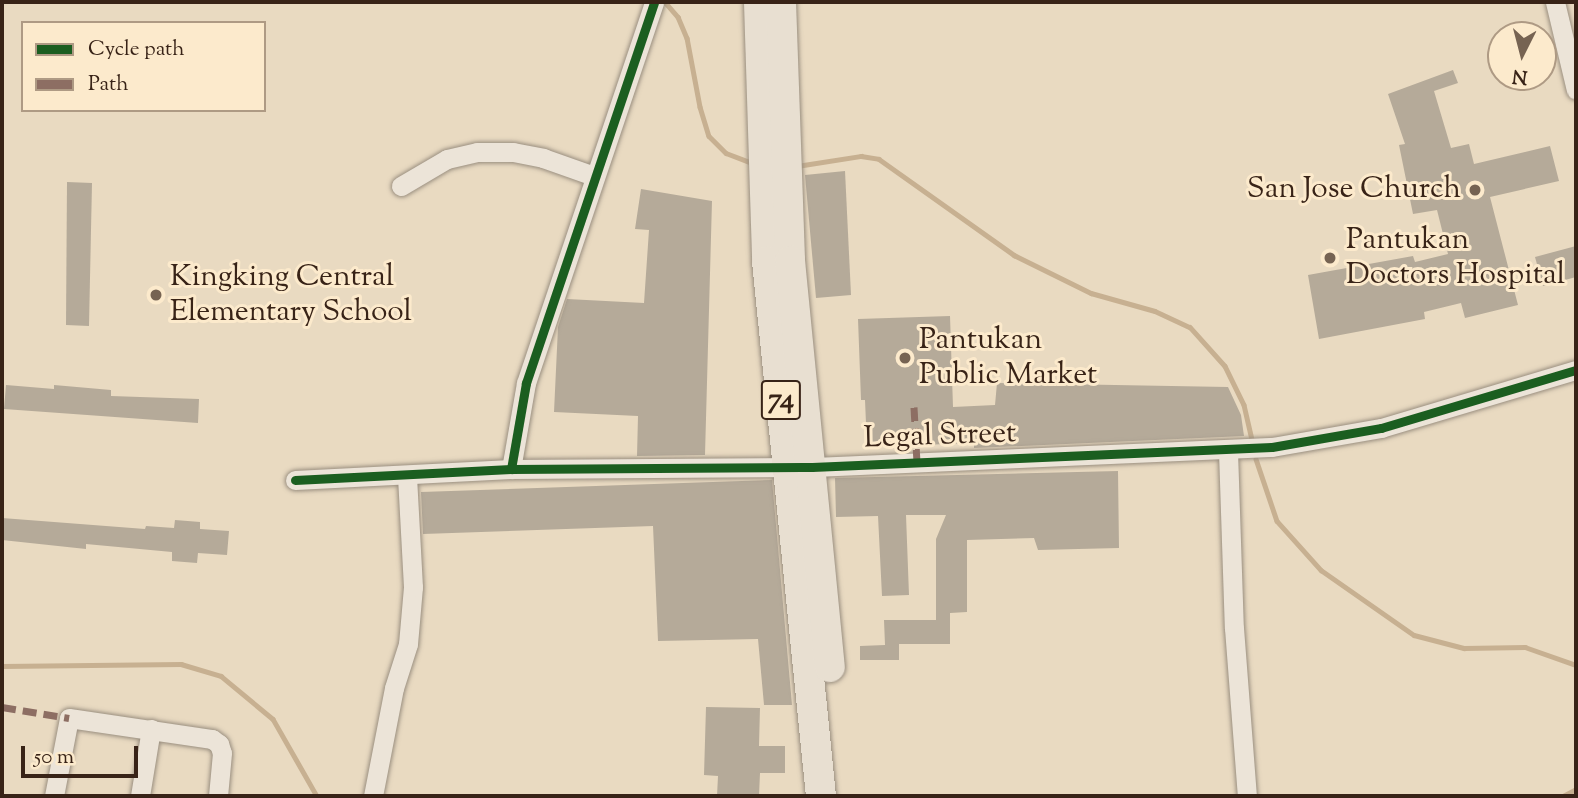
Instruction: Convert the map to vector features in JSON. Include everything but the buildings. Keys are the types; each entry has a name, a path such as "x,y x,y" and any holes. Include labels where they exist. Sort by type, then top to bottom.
{"highway":[{"name":"74","path":"759,2 773,157 790,261 800,467 826,733 840,796"},
{"name":"74","path":"773,157 781,2"},
{"name":"74","path":"821,796 826,733"}],"street":[{"path":"511,469 526,383 654,2"},
{"path":"1555,2 1576,90"},
{"path":"401,186 447,159 477,152 513,152 543,158 594,176"},
{"name":"Legal Street","path":"295,480 511,469 800,467 1228,451 1310,442 1381,428 1576,370"},
{"path":"1228,451 1234,628 1247,796"},
{"path":"373,796 394,688 408,644 414,587 407,475"},
{"path":"54,796 69,718 202,736 219,744 222,767 218,796"},
{"path":"140,796 151,729"}],"waterway":[{"path":"665,2 678,17 687,38 700,107 709,136 726,153 752,163"},
{"path":"797,166 861,156 879,159 1014,255 1091,293 1155,311 1190,327 1225,366 1244,405 1252,439"},
{"path":"1256,459 1277,521 1321,570 1414,635 1464,648 1525,647 1576,665"},
{"path":"2,666 181,664 221,676 273,719 317,796"},
{"path":"1563,796 1576,789"}],"marked path":[{"path":"914,407 917,463"},
{"path":"2,707 69,718"}],"cycle path":[{"path":"511,469 526,383 654,2"},
{"path":"295,480 511,469 812,467 1272,447 1381,428 1576,370"}],"place":[{"name":"San Jose Church","path":"1475,190"},
{"name":"Pantukan Doctors Hospital","path":"1330,258"},
{"name":"Kingking Central Elementary School","path":"156,295"},
{"name":"Pantukan Public Market","path":"905,358"}]}
